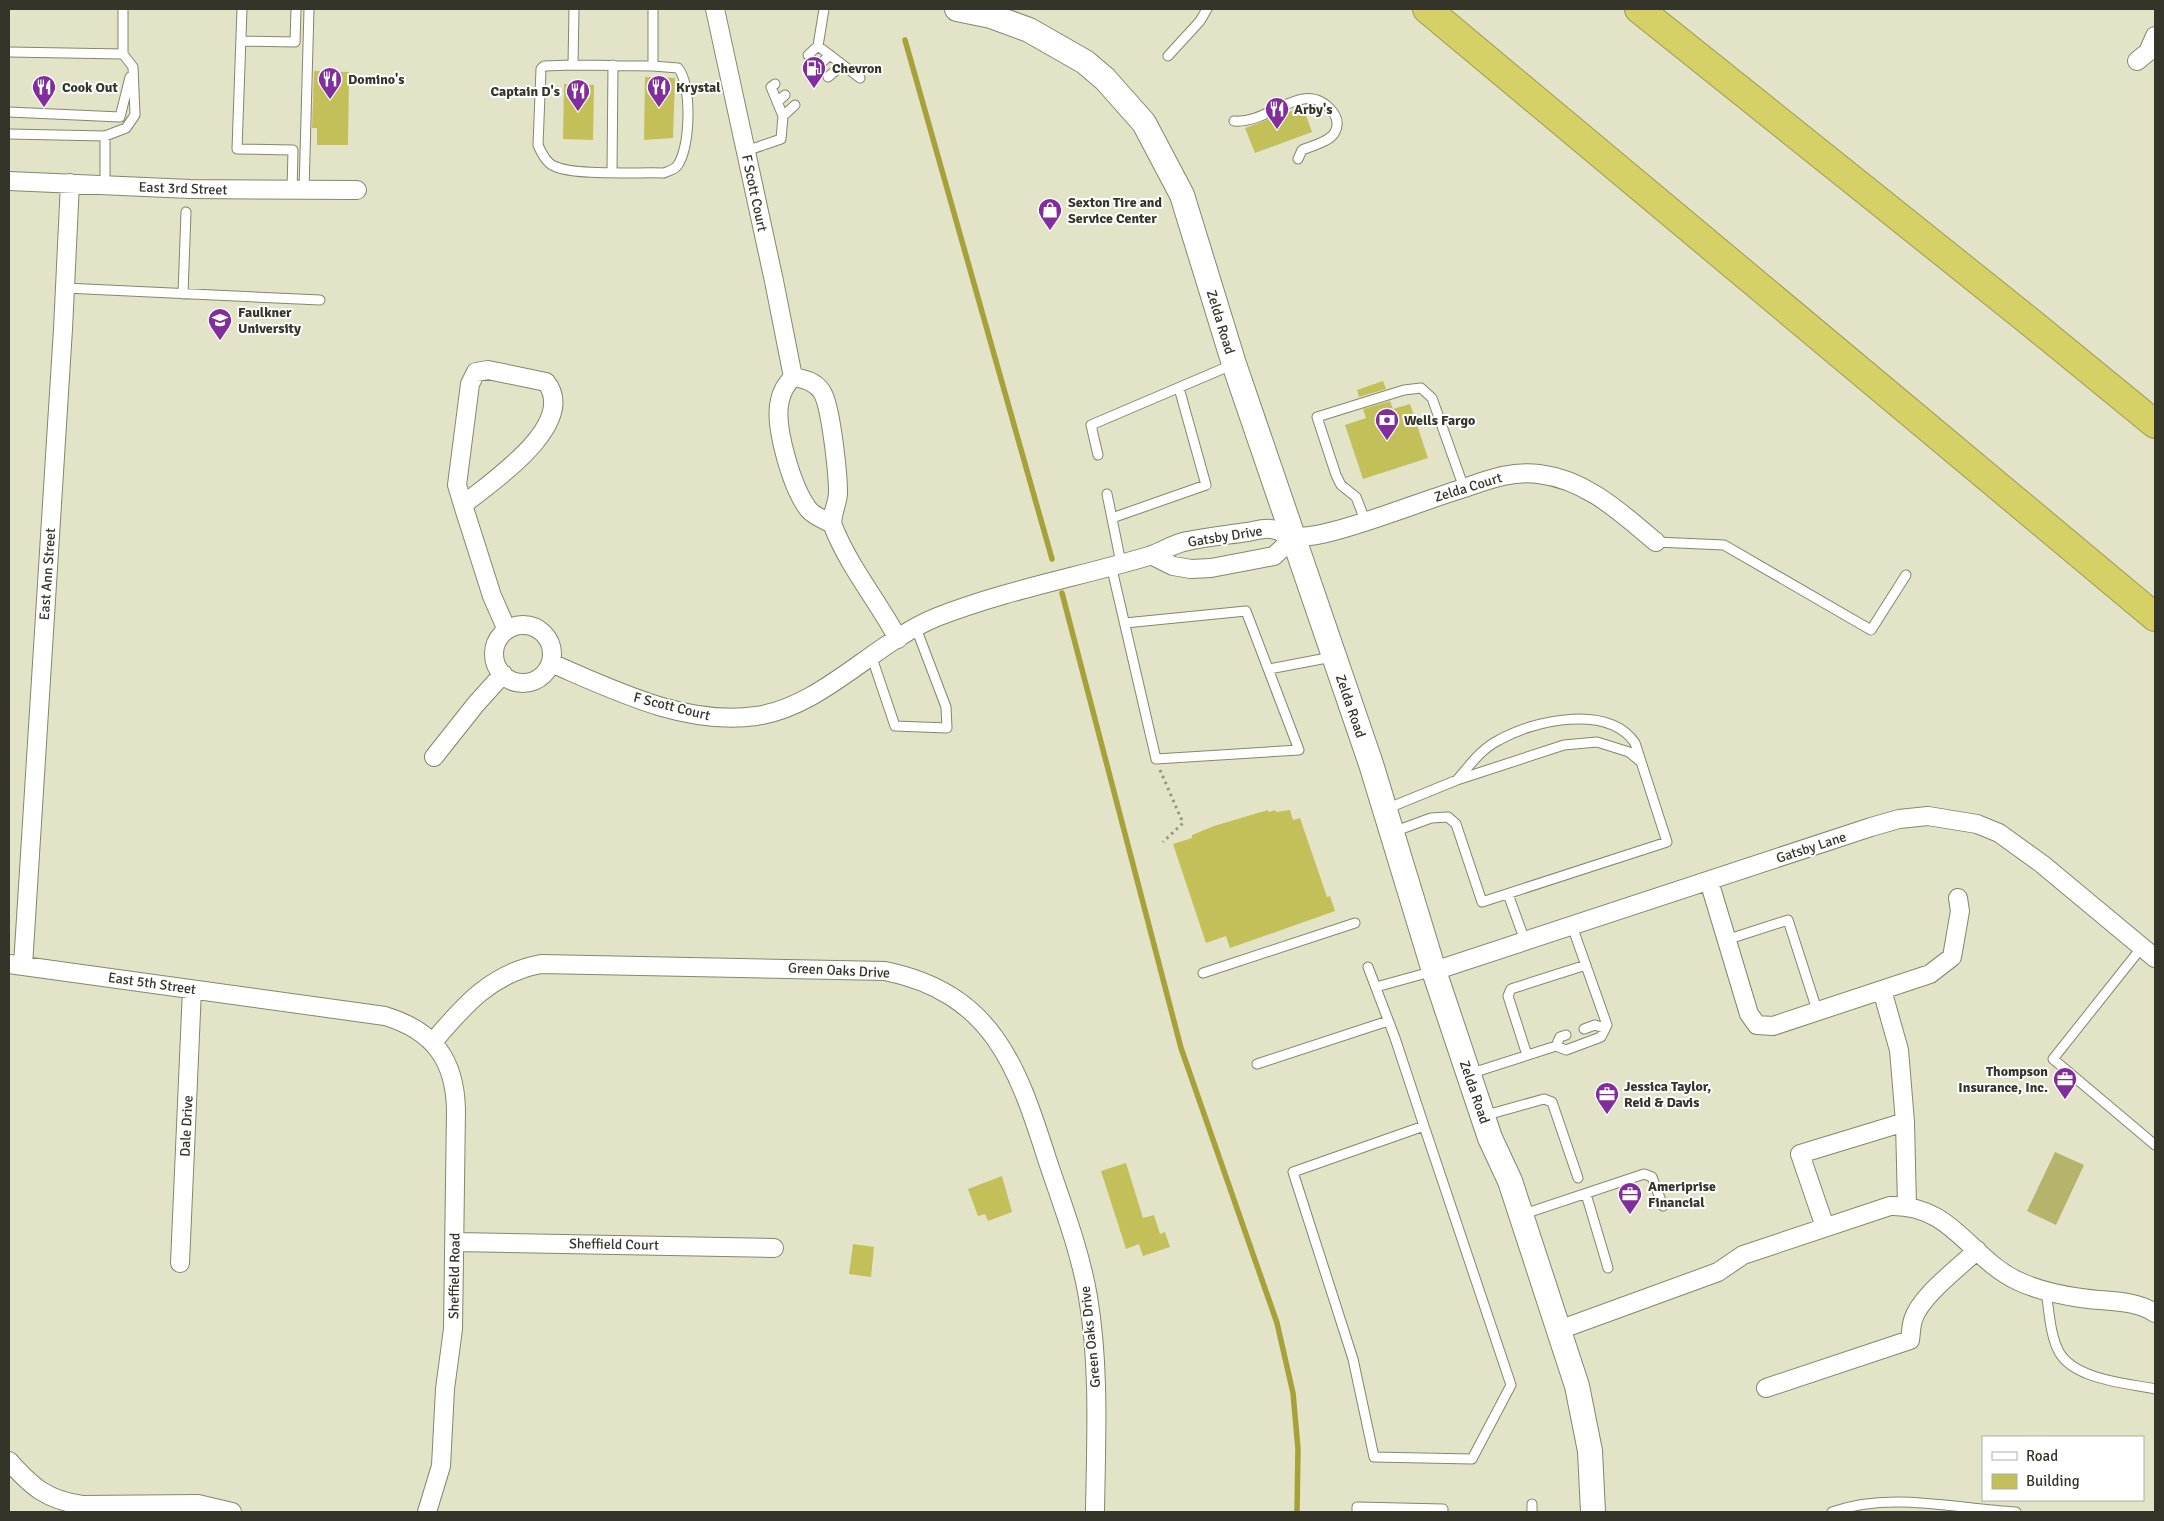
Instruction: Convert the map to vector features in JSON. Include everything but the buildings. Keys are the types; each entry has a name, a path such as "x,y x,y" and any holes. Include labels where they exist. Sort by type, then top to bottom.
{"highway":[{"path":"1427,9 2155,618"},
{"path":"1639,9 2021,314 2155,424"}],"main road":[{"name":"Zelda Road","path":"957,9 991,16 1029,30 1085,62 1105,79 1144,123 1169,167 1182,195 1234,364 1335,656 1385,810 1434,971 1483,1116 1521,1215 1577,1386 1590,1451 1593,1512"}],"street":[{"name":"F Scott Court","path":"714,9 746,151 792,377"},
{"path":"2137,61 2148,52 2155,36"},
{"name":"East 3rd Street","path":"9,181 298,191 358,190"},
{"name":"East Ann Street","path":"16,965 65,288 70,183"},
{"path":"464,505 514,463 540,437 548,423 554,405 553,394 546,382 488,370 476,372 472,376 457,485 492,596 507,630"},
{"path":"832,524 838,494 828,405 822,391 809,380 792,377 785,385 779,402 782,440 793,482 810,512 832,524 853,567 886,616 898,639"},
{"name":"Zelda Court","path":"1294,537 1333,531 1502,475 1528,473 1556,477 1590,490 1656,542"},
{"name":"Gatsby Drive","path":"1062,578 1151,555 1184,541 1271,529 1294,537 1274,556 1211,568 1191,569 1173,566 1151,555"},
{"name":"F Scott Court","path":"551,663 628,695 677,710 696,714 742,718 781,710 799,703 833,683 870,654 943,615 1062,578"},
{"path":"525,625 543,632 552,649 551,663 543,676 535,681 516,682 503,674 496,664 494,654 500,637 507,630 525,625"},
{"path":"434,757 476,704 503,674"},
{"name":"Gatsby Lane","path":"1434,971 1900,819 1922,816 1945,817 1977,824 1998,833 2042,864 2149,953"},
{"path":"1709,881 1749,1014 1757,1025 1774,1026 1817,1010 1930,974 1952,956 1960,911 1958,898"},
{"name":"Green Oaks Drive","path":"433,1042 450,1021 493,981 514,971 541,964 885,971 917,978 953,996 982,1020 1002,1046 1015,1072 1040,1137 1079,1257 1088,1297 1094,1354 1096,1417 1095,1512"},
{"name":"East 5th Street","path":"16,965 385,1016 413,1026 433,1042"},
{"name":"Dale Drive","path":"180,1263 192,989"},
{"path":"1882,990 1899,1050 1905,1122 1907,1206"},
{"name":"Sheffield Road","path":"428,1512 441,1466 445,1388 453,1329 455,1242 456,1090 450,1069 433,1042"},
{"path":"1825,1227 1800,1154 1905,1122"},
{"path":"1559,1330 1718,1272 1743,1255 1890,1206 1907,1206 1939,1218 2004,1273 2019,1282 2046,1291 2081,1298 2123,1302 2155,1314"},
{"name":"Sheffield Court","path":"455,1242 774,1248"},
{"path":"1766,1388 1910,1340 1912,1320 1918,1310 1977,1250"},
{"path":"9,1461 36,1488 64,1502 82,1505 198,1504 232,1512"}],"lane":[{"path":"9,134 104,136 126,128 135,115 132,67 123,54 124,9"},
{"path":"242,9 238,149 293,150 298,191"},
{"path":"241,41 295,42 296,9"},
{"path":"298,191 309,9"},
{"path":"573,65 574,9"},
{"path":"653,9 653,66"},
{"path":"808,55 818,46 824,9"},
{"path":"1168,56 1200,21 1207,9"},
{"path":"818,46 860,78"},
{"path":"9,52 123,54"},
{"path":"818,66 830,55"},
{"path":"612,172 613,65"},
{"path":"613,65 678,68 684,75 687,107 686,138 683,156 676,168 664,173 568,171 552,166 542,154 538,145 541,68 544,66 613,65"},
{"path":"828,77 842,65"},
{"path":"9,112 120,117 132,67"},
{"path":"746,151 781,139 783,116 771,87 775,84"},
{"path":"777,102 785,95"},
{"path":"1234,121 1247,122 1305,98 1323,101 1334,114 1337,122 1336,130 1332,137 1302,150 1298,159"},
{"path":"783,116 795,105"},
{"path":"104,136 105,185"},
{"path":"183,294 186,212"},
{"path":"65,288 320,300"},
{"path":"1098,455 1091,425 1234,364"},
{"path":"1112,518 1206,485 1179,388"},
{"path":"1365,520 1356,497 1341,485 1336,475 1317,417 1413,388 1421,388 1432,398 1464,488"},
{"path":"1107,494 1112,518 1116,564 1125,623 1156,759 1299,750 1246,611 1125,623"},
{"path":"1656,542 1724,545 1871,630 1906,575"},
{"path":"870,654 895,726 947,728 946,707 916,628"},
{"path":"1269,669 1335,656"},
{"path":"1392,833 1442,816 1448,817 1456,824 1482,902 1667,842 1635,743 1629,735 1618,727 1586,720 1546,721 1498,740 1481,752 1457,780"},
{"path":"1385,810 1457,780 1564,745 1582,742 1612,746 1629,752 1641,762"},
{"path":"1508,894 1526,941"},
{"path":"1726,940 1788,920 1817,1010"},
{"path":"1203,974 1355,923"},
{"path":"1469,1074 1556,1046 1566,1050 1601,1037 1607,1025 1572,926"},
{"path":"2149,953 2052,1058 2155,1145"},
{"path":"1527,1055 1508,996 1511,990 1586,965"},
{"path":"1368,967 1388,1020 1424,1126 1511,1385 1472,1460 1374,1457 1353,1359 1293,1172 1424,1126"},
{"path":"1376,987 1434,971"},
{"path":"1257,1064 1388,1020"},
{"path":"1584,1029 1595,1025 1604,1028"},
{"path":"1556,1046 1560,1037 1566,1035"},
{"path":"1483,1116 1544,1099 1552,1102 1578,1178"},
{"path":"1521,1215 1644,1174 1652,1178 1663,1206"},
{"path":"1586,1194 1608,1268"},
{"path":"2046,1291 2056,1343 2066,1361 2080,1371 2098,1377 2155,1389"},
{"path":"1832,1512 1860,1504 1883,1503 2016,1512"},
{"path":"1357,1512 1357,1507 1443,1509 1443,1512"}],"path":[{"path":"1156,759 1183,823 1163,842"}],"shaded area":[{"path":"2055,1152 2084,1165 2056,1225 2027,1211"}],"waterway":[{"path":"905,40 1052,559"},
{"path":"1062,593 1181,1048 1277,1323 1293,1393 1298,1449 1297,1512"}],"place":[{"name":"Chevron","path":"814,89"},
{"name":"Domino's","path":"330,100"},
{"name":"Cook Out","path":"44,108"},
{"name":"Krystal","path":"659,108"},
{"name":"Captain D's","path":"578,112"},
{"name":"Arby's","path":"1277,130"},
{"name":"Sexton Tire and Service Center","path":"1050,231"},
{"name":"Faulkner University","path":"220,341"},
{"name":"Wells Fargo","path":"1387,441"},
{"name":"Thompson Insurance, Inc.","path":"2065,1100"},
{"name":"Jessica Taylor, Reid & Davis","path":"1607,1115"},
{"name":"Ameriprise Financial","path":"1630,1215"}]}
